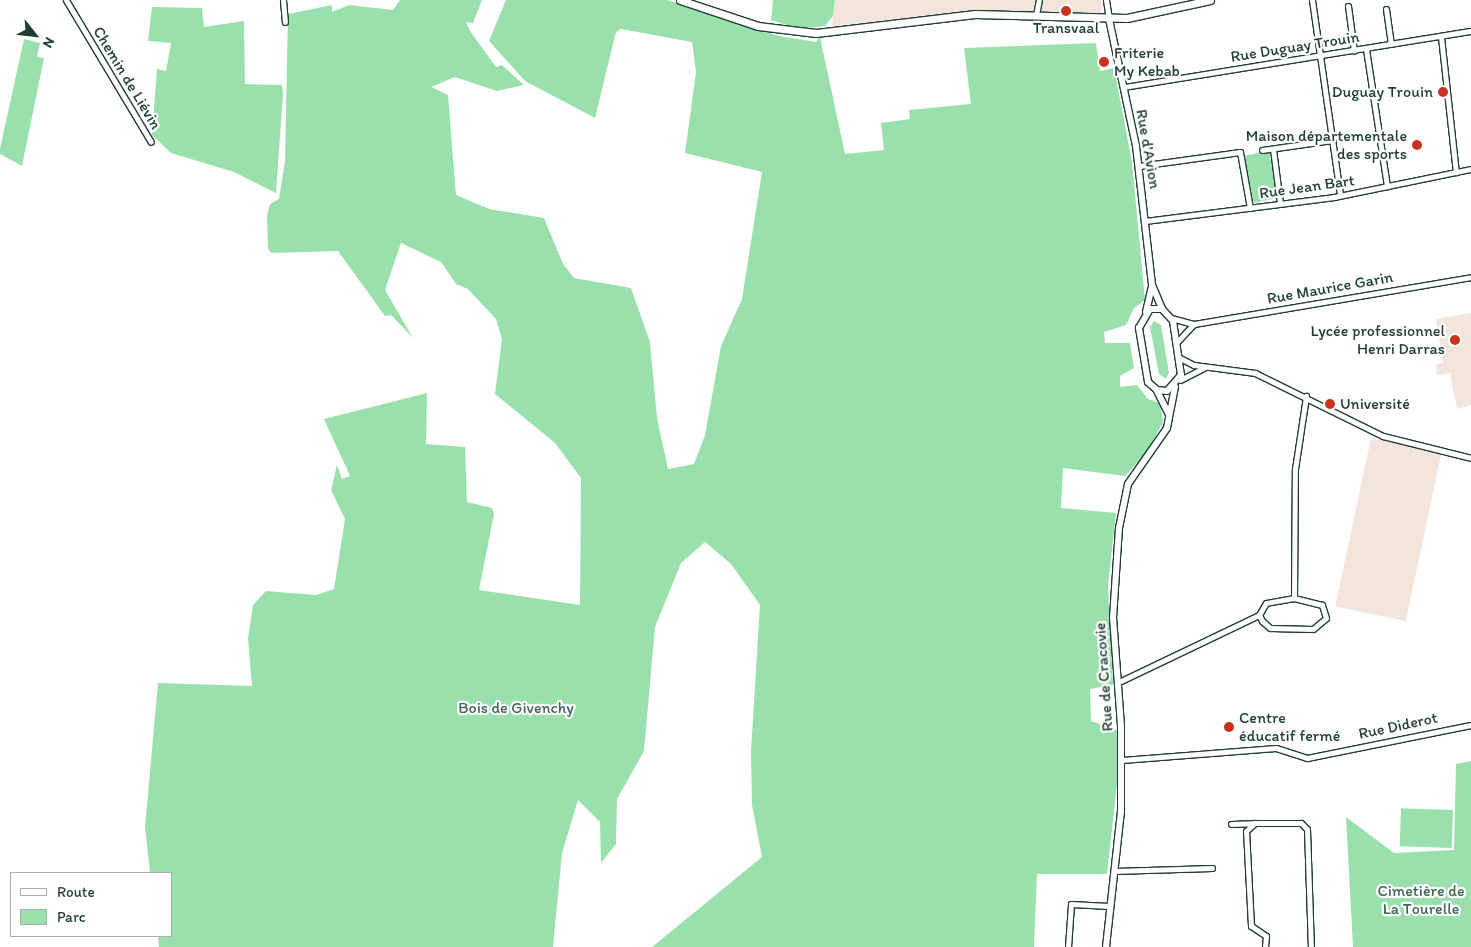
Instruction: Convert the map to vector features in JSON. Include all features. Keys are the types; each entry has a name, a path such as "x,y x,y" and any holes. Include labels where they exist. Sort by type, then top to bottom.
{"main road":[{"path":"680,0 770,28 816,33 967,15 1036,15 1109,19 1210,0"}],"street":[{"name":"Chemin de Liévin","path":"66,0 151,142"},
{"path":"283,0 286,22"},
{"path":"1036,15 1039,0"},
{"path":"1106,0 1109,19"},
{"path":"1312,0 1340,196"},
{"path":"1348,6 1354,51"},
{"path":"1386,9 1391,44"},
{"name":"Rue d'Avion","path":"1109,19 1139,166 1152,285 1162,310"},
{"name":"Rue Duguay Trouin","path":"1124,87 1471,31"},
{"path":"1441,37 1456,172"},
{"path":"1366,49 1387,186"},
{"path":"1262,150 1332,140"},
{"path":"1272,149 1280,203"},
{"path":"1139,166 1240,152 1250,208"},
{"name":"Rue Jean Bart","path":"1146,221 1340,196 1471,169"},
{"name":"Rue Maurice Garin","path":"1171,318 1194,324 1471,277"},
{"name":"Rue d'Avion","path":"1152,285 1146,312 1139,328 1148,382 1157,390"},
{"path":"1146,312 1162,310 1171,318 1180,380"},
{"path":"1176,343 1194,324"},
{"path":"1178,356 1208,367 1255,373 1306,396 1383,436 1471,458"},
{"path":"1168,417 1157,390 1175,387 1180,380 1208,367"},
{"name":"Rue de Cracovie","path":"1106,947 1122,760 1119,682 1113,618 1126,494 1133,476 1163,438 1175,387"},
{"path":"1294,598 1295,469 1306,396"},
{"path":"1119,682 1232,624 1259,614 1271,600 1294,598 1322,605 1327,613 1322,626 1270,628 1259,614"},
{"name":"Rue Diderot","path":"1122,760 1276,748 1307,758 1471,725"},
{"path":"1255,823 1246,831 1251,926 1266,936 1265,947"},
{"path":"1231,824 1301,823 1307,829 1311,947"},
{"path":"1114,871 1212,868"},
{"path":"1068,947 1071,904 1109,906"}],"shaded area":[{"path":"835,0 1101,0 1102,14 973,11 832,26"},
{"name":"Lycée professionnel Henri Darras","path":"1471,313 1471,405 1457,409 1450,373 1437,375 1436,365 1443,362 1436,319"},
{"path":"1371,438 1441,453 1406,621 1335,606"}],"green space":[{"name":"Bois de Givenchy","path":"400,0 482,0 473,23 466,22 470,31 496,67 502,65 524,85 497,91 455,77 431,87 448,95 456,195 489,209 544,218 563,264 574,278 631,288 650,342 657,418 668,469 694,464 705,435 721,346 742,299 762,172 685,153 696,72 692,42 621,29 616,32 595,118 525,81 489,41 506,0 667,0 779,36 816,42 820,37 845,154 884,150 881,123 910,119 909,110 971,104 964,48 1096,43 1100,71 1114,68 1132,162 1145,300 1134,308 1126,325 1104,332 1105,343 1130,343 1134,368 1120,376 1120,387 1137,385 1148,399 1160,403 1163,422 1147,452 1125,476 1063,468 1061,508 1116,513 1108,585 1113,685 1090,689 1091,721 1117,730 1119,766 1107,874 1037,874 1034,947 652,947 762,857 752,805 751,752 760,605 731,564 705,542 681,563 655,627 644,751 617,799 616,844 601,863 600,822 578,800 562,853 553,947 159,947 158,937 172,937 172,872 150,872 145,827 158,683 252,686 248,639 253,605 266,591 316,595 334,589 345,519 331,490 337,465 342,479 350,476 324,419 427,393 426,444 465,447 467,502 492,508 494,514 479,590 580,605 581,478 555,443 495,394 502,339 496,319 468,289 456,284 441,262 401,243 385,290 413,338 391,315 385,316 338,251 271,253 268,248 267,215 270,204 279,199 285,161 288,14 332,5 332,12 349,5 393,10"},
{"path":"773,0 835,0 833,16 825,26 799,29 771,20"},
{"path":"152,7 202,8 204,27 244,21 245,84 282,85 276,193 234,172 171,153 152,135 157,69 166,71 171,43 148,41"},
{"path":"24,39 40,43 37,57 44,58 22,166 0,154 0,149"},
{"path":"1269,151 1278,198 1254,203 1244,156"},
{"path":"1154,321 1161,325 1169,373 1166,379 1159,374 1150,327"},
{"name":"Cimetière de La Tourelle","path":"1471,761 1471,947 1353,947 1346,817 1394,853 1454,850 1456,764"},
{"path":"1401,808 1453,810 1452,848 1400,846"}],"place":[{"name":"Transvaal","path":"1066,11"},
{"name":"Friterie My Kebab","path":"1104,62"},
{"name":"Duguay Trouin","path":"1443,92"},
{"name":"Maison départementale des sports","path":"1417,145"},
{"name":"Lycée professionnel Henri Darras","path":"1455,340"},
{"name":"Université","path":"1330,404"},
{"name":"Centre éducatif fermé","path":"1229,727"}]}
